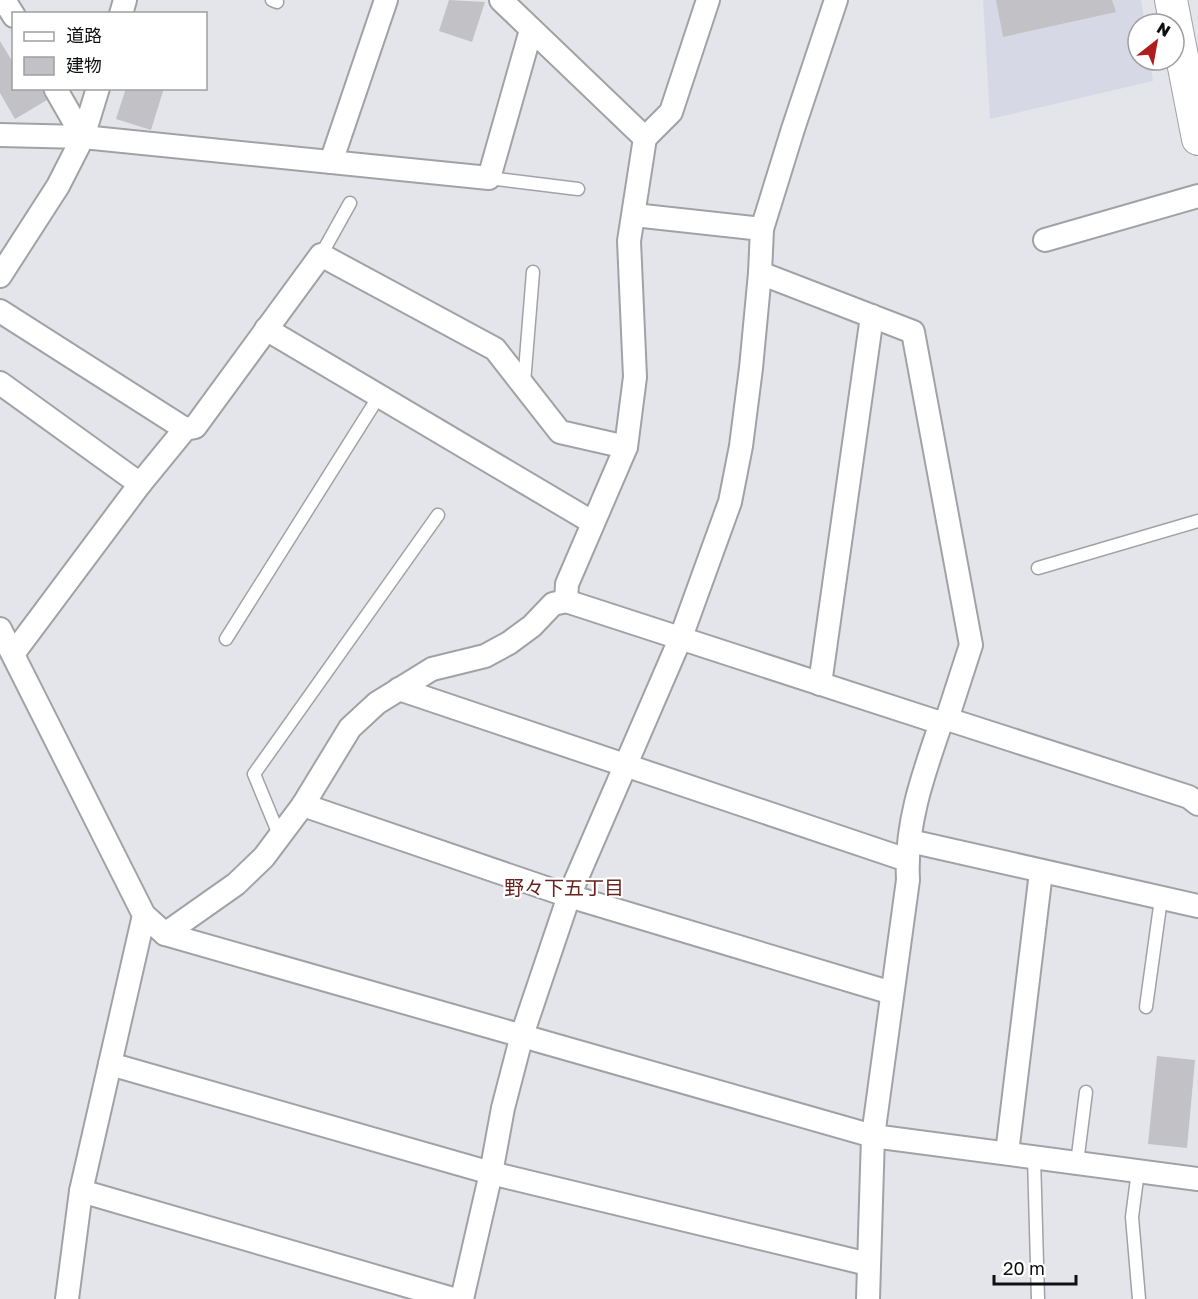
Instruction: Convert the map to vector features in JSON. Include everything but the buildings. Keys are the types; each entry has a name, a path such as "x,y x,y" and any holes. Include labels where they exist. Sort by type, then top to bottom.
{"street":[{"path":"4,0 12,13"},
{"path":"331,162 386,0"},
{"path":"501,0 645,138"},
{"path":"566,601 567,584 626,447 635,377 629,241 645,138 671,112 708,0"},
{"path":"462,1299 491,1173 503,1108 522,1035 569,896 681,638 730,502 741,446 760,273 762,230 836,0"},
{"path":"1171,0 1198,139"},
{"path":"0,135 84,137 489,178 531,30"},
{"path":"56,90 84,137"},
{"path":"0,276 58,186 84,137 97,90"},
{"path":"1044,240 1198,196"},
{"path":"634,215 762,230"},
{"path":"13,654 140,484 186,429 195,427 321,255 495,349 560,432 626,447"},
{"path":"760,273 913,332 971,645 916,795 908,851 908,880 873,1136 868,1299"},
{"path":"0,311 186,429"},
{"path":"820,684 872,316"},
{"path":"266,329 592,522"},
{"path":"0,383 140,484"},
{"path":"165,934 236,884 264,856 303,805 350,728 377,703 432,669 485,656 509,643 532,626 553,604 566,601 820,684 1189,797 1198,804"},
{"path":"0,629 144,915 165,934 873,1136 1198,1179"},
{"path":"399,688 626,765 908,851 1041,872 1161,899 1197,904"},
{"path":"303,805 569,896 892,993"},
{"path":"1007,1153 1041,872"},
{"path":"67,1299 81,1191 144,915"},
{"path":"110,1064 491,1173 868,1264"},
{"path":"81,1191 453,1299"}],"lane":[{"path":"489,178 578,189"},
{"path":"321,255 350,203"},
{"path":"524,384 533,272"},
{"path":"226,639 379,396"},
{"path":"280,837 254,774 438,514"},
{"path":"1038,568 1198,521"},
{"path":"1146,1007 1161,899"},
{"path":"1077,1163 1086,1092"},
{"path":"1034,1157 1038,1299"},
{"path":"1138,1171 1132,1217 1139,1299"}],"shaded area":[{"path":"983,0 1141,0 1143,12 1126,12 1126,72 1152,72 1153,81 990,119"}],"district":[{"name":"野々下五丁目","path":"564,887"}]}
